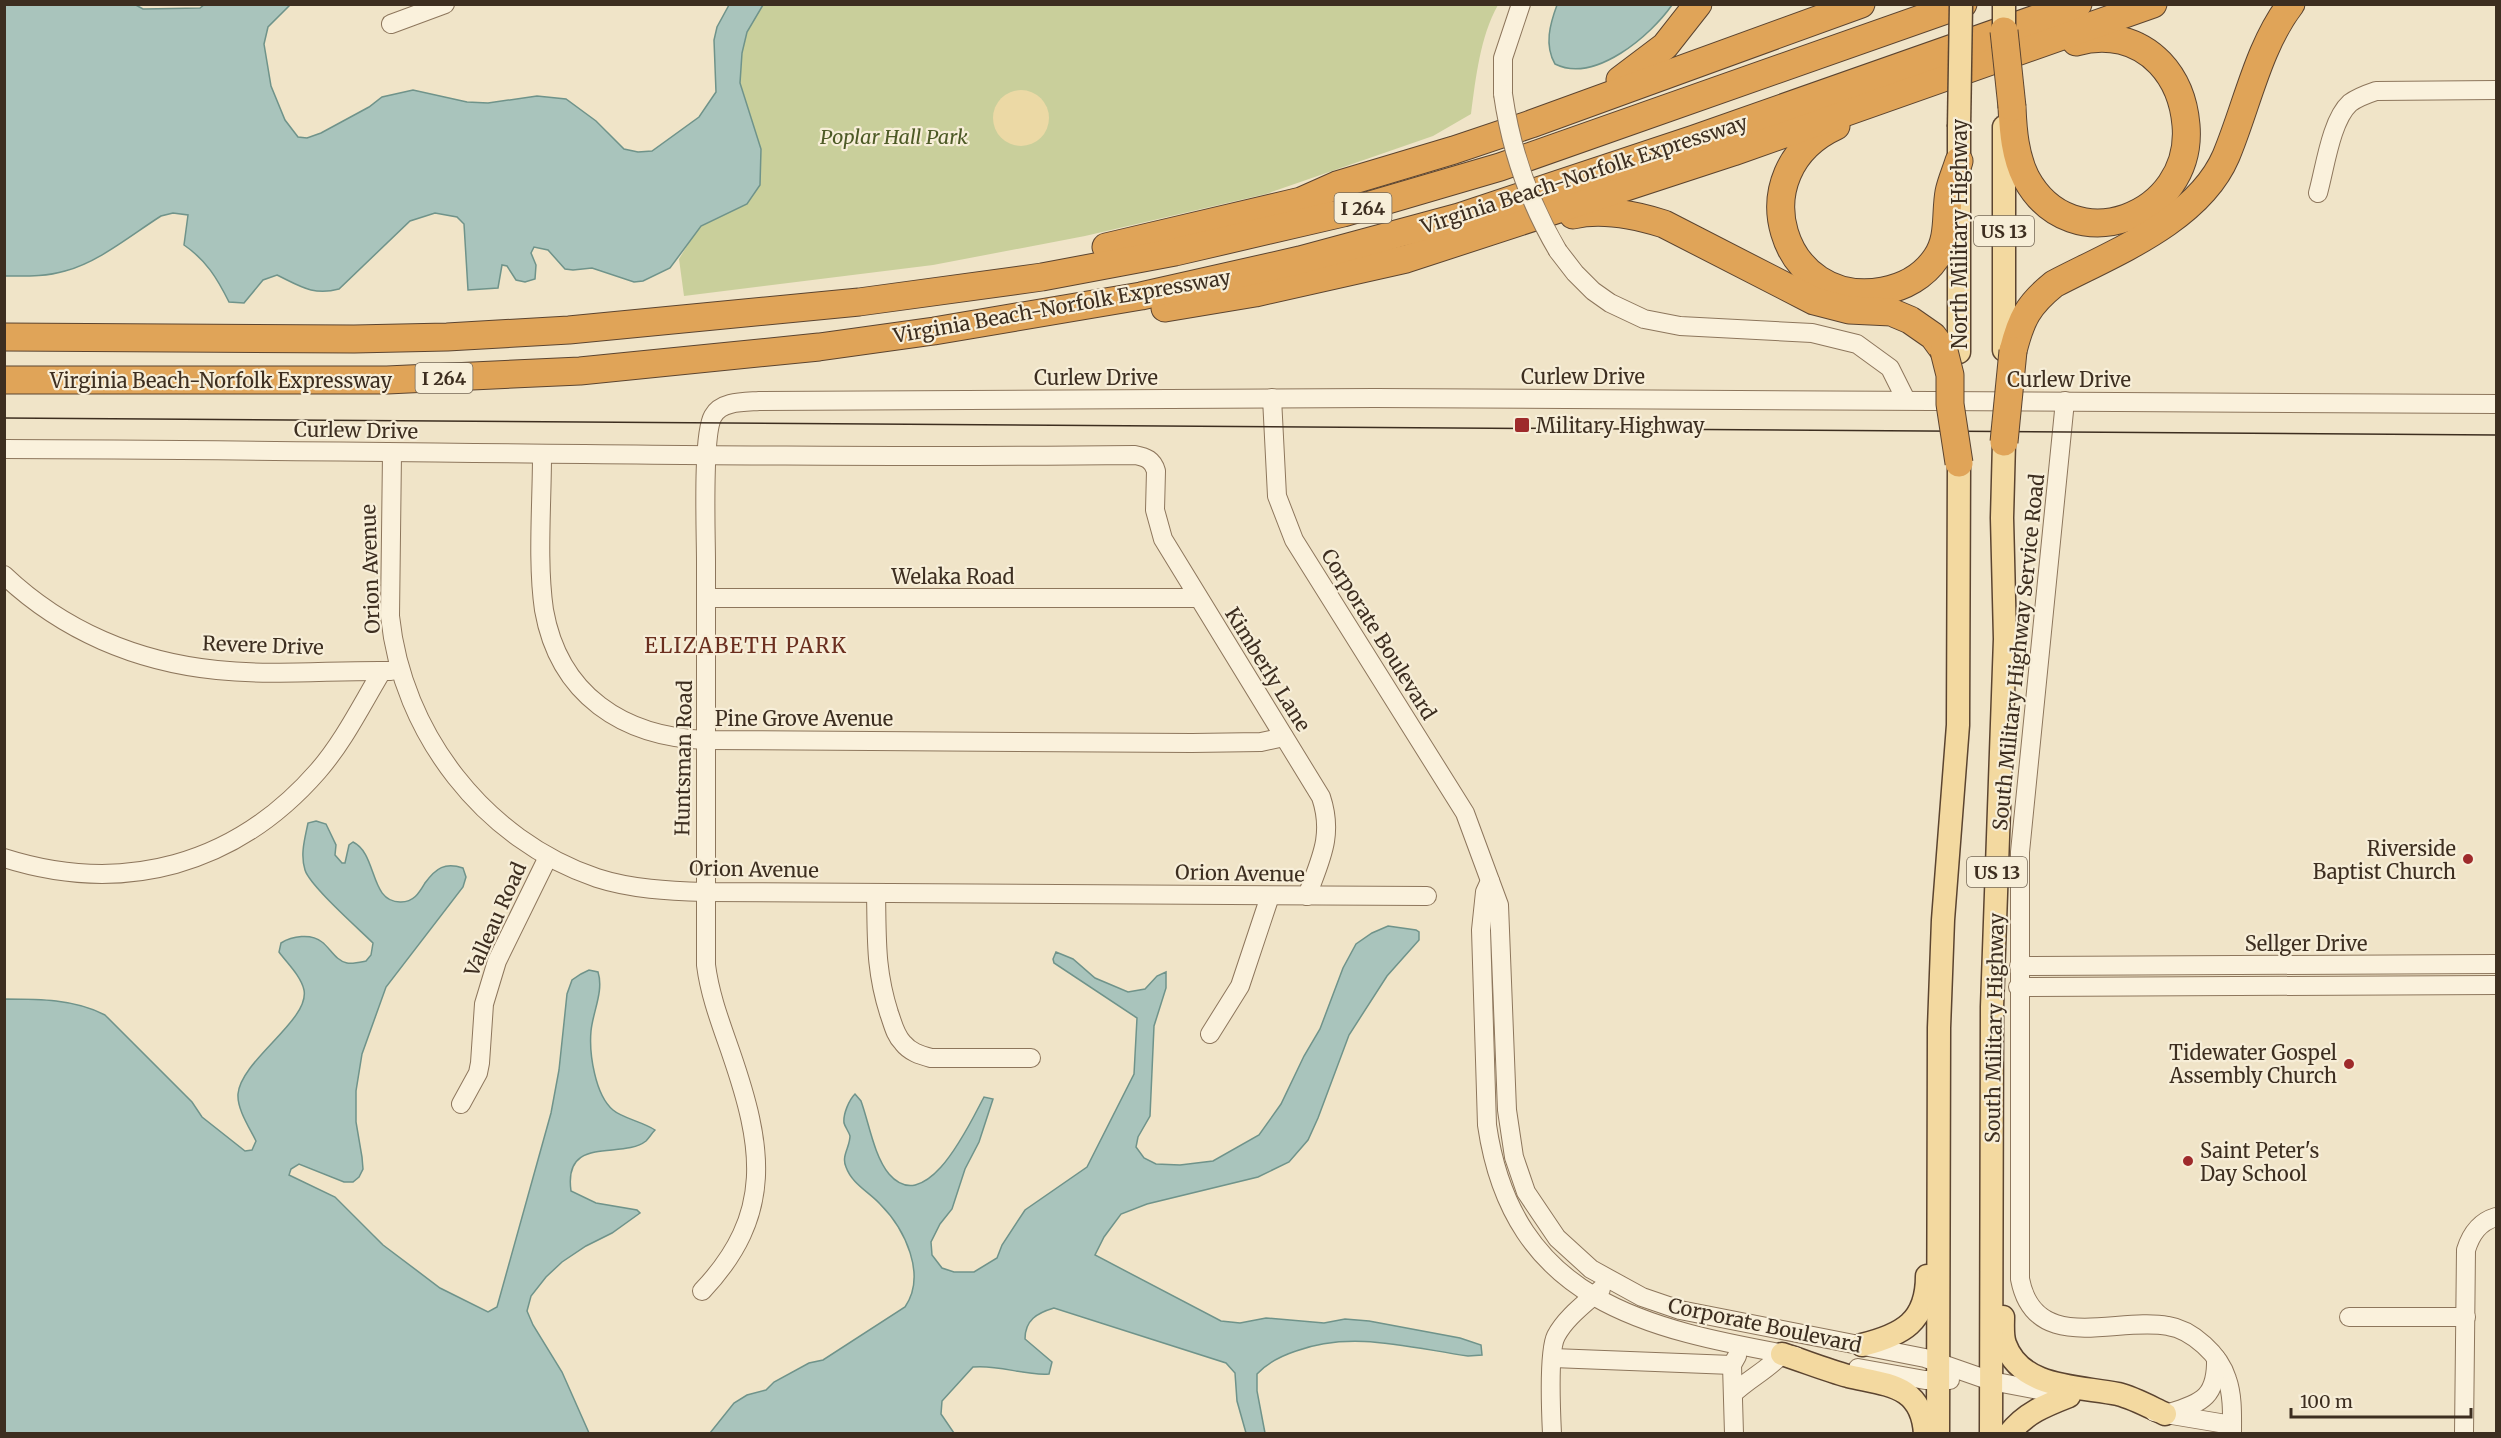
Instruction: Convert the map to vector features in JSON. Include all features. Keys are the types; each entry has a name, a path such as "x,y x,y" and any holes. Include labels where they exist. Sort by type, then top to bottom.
{"highway":[{"path":"1531,124 1599,88 1627,77 1678,33 1698,4"},
{"path":"739,313 1044,260 1301,201 1337,185 1531,124 1861,4"},
{"name":"Virginia Beach-Norfolk Expressway","path":"4,337 354,339 447,337 569,330 858,302 1042,277 1175,252 1343,213 1500,167 1962,4"},
{"name":"Virginia Beach-Norfolk Expressway","path":"4,380 298,381 494,376 734,357 934,331 1192,285 1405,233 1511,200 1694,139 2078,4"},
{"path":"934,331 1059,324 1194,304 1406,259 1473,239 1905,92 2153,4"},
{"path":"2004,442 2009,350 2025,313 2054,284 2166,224 2202,194 2226,158 2259,67 2283,15 2291,4"},
{"path":"1976,67 2096,38 2119,39 2143,49 2166,70 2183,101 2187,133 2181,165 2167,190 2154,204 2142,212 2110,223 2089,223 2074,219 2045,203 2025,175 2008,109 2004,18"},
{"path":"1905,92 1821,132 1797,157 1784,181 1780,211 1787,240 1796,256 1818,278 1847,291 1875,293 1905,284 1919,276 1938,256 1948,226 1949,192 1959,161"},
{"path":"1473,239 1597,212 1643,218 1683,232 1814,301 1849,310 1891,312 1910,320 1951,351 1950,404 1959,471"}],"main road":[{"name":"North Military Highway","path":"1951,351 1959,161 1962,4"},
{"name":"US 13","path":"2008,109 2009,350"},
{"name":"South Military Highway","path":"1992,1434 1992,1007 2005,639 2002,518 2004,442"},
{"name":"US 13","path":"1938,1434 1938,1113 1942,921 1958,725 1959,471"},
{"path":"1862,1345 1889,1338 1900,1332 1908,1326 1924,1303 1927,1290 1927,1203 1938,1113"},
{"path":"1992,1226 2004,1342 2016,1362 2026,1372 2042,1380 2121,1395 2165,1414"},
{"path":"1782,1354 1847,1376 1890,1384 1902,1390 1909,1395 1920,1410 1925,1434"},
{"path":"2009,1434 2021,1419 2069,1396"}],"street":[{"path":"391,24 445,4"},
{"path":"1521,4 1503,58 1503,94 1507,122 1523,176 1547,232 1575,273 1593,291 1610,303 1644,319 1680,326 1812,333 1836,338 1867,349 1880,363 1890,368 1899,400"},
{"path":"2319,193 2337,122 2351,103 2363,95 2376,91 2496,90"},
{"name":"Curlew Drive","path":"707,455 710,424 714,413 728,405 741,402 1272,398 2496,404"},
{"name":"Corporate Boulevard","path":"1272,398 1275,481 1282,515 1294,540 1465,813 1490,881 1498,905 1507,1110 1518,1173 1531,1200 1557,1238 1575,1256 1610,1281 1642,1297 1680,1310 1862,1345 1938,1371 2165,1414 2232,1430"},
{"name":"South Military Highway Service Road","path":"2065,401 2020,852 2019,1279 2026,1301 2045,1320 2069,1327 2155,1324 2171,1326 2185,1331 2200,1341 2216,1358 2227,1378 2232,1430"},
{"name":"Curlew Drive","path":"4,449 542,455 934,457 1136,455 1145,457 1154,465"},
{"name":"Orion Avenue","path":"392,453 390,616 401,671 430,739 458,781 501,824 548,857 598,879 662,891 705,892 1427,896"},
{"name":"Pine Grove Avenue","path":"542,455 542,586 544,611 551,638 562,662 581,689 597,705 626,723 668,737 706,740 1192,743 1261,742 1284,737"},
{"name":"Huntsman Road","path":"702,1291 727,1261 750,1218 757,1173 756,1144 751,1120 709,988 706,965 707,455"},
{"name":"Kimberly Lane","path":"1154,465 1157,525 1162,539 1321,797 1327,813 1327,841 1307,896"},
{"name":"Revere Drive","path":"4,575 39,606 68,625 141,655 217,670 401,671"},
{"name":"Welaka Road","path":"706,598 1198,598"},
{"path":"4,858 66,873 110,874 170,866 216,851 278,809 319,770 336,747 382,671"},
{"name":"Valleau Road","path":"461,1104 478,1073 484,1004 497,961 548,857"},
{"name":"Corporate Boulevard","path":"1490,881 1485,892 1481,930 1487,1125 1491,1151 1499,1181 1519,1221 1557,1269 1593,1297 1618,1311 1652,1324 1740,1346 1925,1380 1938,1371"},
{"path":"876,893 877,968 880,985 896,1034 903,1043 918,1055 931,1058 1031,1058"},
{"path":"1210,1034 1240,986 1270,896"},
{"name":"Sellger Drive","path":"2019,966 2496,964"},
{"path":"2115,965 2115,986"},
{"path":"2258,966 2258,985"},
{"path":"2325,986 2326,966"},
{"path":"2018,987 2496,986"},
{"path":"2464,1434 2466,1250 2469,1240 2482,1223 2496,1217"},
{"path":"1552,1434 1554,1342 1562,1328 1610,1281"},
{"path":"2349,1317 2466,1317"},
{"path":"1734,1434 1732,1365 1740,1346 1762,1335 1782,1339 1824,1339"},
{"path":"1733,1395 1747,1380 1775,1362 1782,1354"},
{"path":"1553,1358 1732,1365"},
{"path":"2165,1414 2195,1405 2210,1392 2214,1383 2216,1358"}],"green space":[{"name":"Poplar Hall Park","path":"763,5 1498,5 1483,44 1471,114 1433,136 1266,194 1085,236 933,265 684,296 679,259 693,236 701,226 747,204 761,149 740,83 742,53 747,31"}],"sand":[{"path":"1021,90 1032,92 1041,98 1047,107 1049,118 1047,129 1041,138 1032,144 1021,146 1010,144 1001,138 995,129 993,118 995,107 1001,98 1010,92"}],"water":[{"path":"134,4 143,9 200,8 205,4 290,5 268,27 264,44 271,86 285,120 298,137 307,138 321,133 369,107 382,97 413,90 467,102 488,103 537,96 566,99 596,121 624,149 638,152 652,151 699,117 716,92 714,40 717,27 729,5 763,5 747,32 742,53 740,83 761,149 760,185 747,204 701,226 670,268 643,281 634,282 592,268 565,269 548,250 534,247 531,253 536,265 535,279 525,282 516,280 507,266 502,265 498,288 468,290 464,224 457,217 435,213 410,221 339,289 330,291 307,289 277,275 263,280 244,303 229,302 210,270 184,245 188,215 173,213 161,216 102,255 78,267 35,276 5,276 5,5"},
{"path":"1557,4 1672,5 1650,30 1621,53 1604,62 1587,67 1571,68 1555,64 1550,49 1550,27"},
{"path":"316,821 326,824 336,845 335,855 342,863 345,863 349,845 353,842 361,848 367,857 378,887 391,900 406,902 413,899 433,873 446,866 463,868 466,877 463,887 386,987 362,1054 356,1091 356,1122 363,1169 359,1177 353,1182 344,1182 299,1164 291,1169 289,1175 335,1197 383,1245 440,1288 488,1312 497,1307 551,1113 559,1070 567,994 572,980 589,970 598,972 600,986 591,1040 594,1073 602,1094 613,1110 655,1130 646,1141 636,1146 585,1155 576,1162 571,1173 571,1191 596,1203 637,1210 640,1213 612,1233 562,1262 531,1296 527,1311 562,1372 589,1433 5,1433 5,999 69,1003 105,1015 192,1102 202,1117 245,1151 252,1150 256,1141 238,1100 242,1081 250,1068 287,1027 303,1002 304,990 297,975 279,952 281,943 296,937 312,937 318,939 336,957 347,963 366,961 371,955 373,943 325,896 305,870 304,840 308,823"},
{"path":"1388,926 1416,930 1419,932 1419,940 1387,976 1349,1035 1308,1140 1289,1162 1258,1177 1147,1204 1121,1214 1104,1237 1095,1255 1221,1321 1240,1323 1266,1318 1324,1323 1345,1319 1369,1321 1460,1338 1481,1345 1482,1355 1468,1356 1403,1345 1360,1341 1317,1345 1296,1351 1275,1360 1257,1374 1257,1391 1265,1433 1246,1433 1237,1401 1235,1373 1226,1363 1054,1308 1033,1318 1027,1327 1025,1339 1052,1362 1049,1374 973,1367 942,1401 941,1414 954,1433 710,1433 734,1403 747,1395 766,1390 774,1382 809,1363 823,1360 905,1307 911,1294 914,1281 913,1267 905,1239 889,1214 852,1178 845,1163 850,1136 844,1123 844,1116 855,1094 861,1101 879,1158 889,1174 903,1184 918,1184 932,1176 958,1144 984,1097 993,1099 979,1142 965,1169 952,1209 940,1224 931,1242 932,1255 942,1268 954,1272 974,1272 997,1258 1002,1245 1025,1210 1087,1167 1134,1074 1137,1018 1054,963 1056,952 1073,959 1095,978 1128,992 1145,989 1157,976 1166,972 1166,988 1154,1026 1150,1116 1138,1137 1136,1147 1144,1158 1156,1164 1180,1165 1213,1161 1259,1135 1281,1104 1320,1029 1343,968 1356,944"}],"tram line":[{"path":"4,418 2496,435"}],"place":[{"name":"Military Highway","path":"1522,425"},
{"name":"Riverside Baptist Church","path":"2468,859"},
{"name":"Tidewater Gospel Assembly Church","path":"2349,1064"},
{"name":"Saint Peter's Day School","path":"2188,1161"}],"district":[{"name":"ELIZABETH PARK","path":"746,645"}]}
